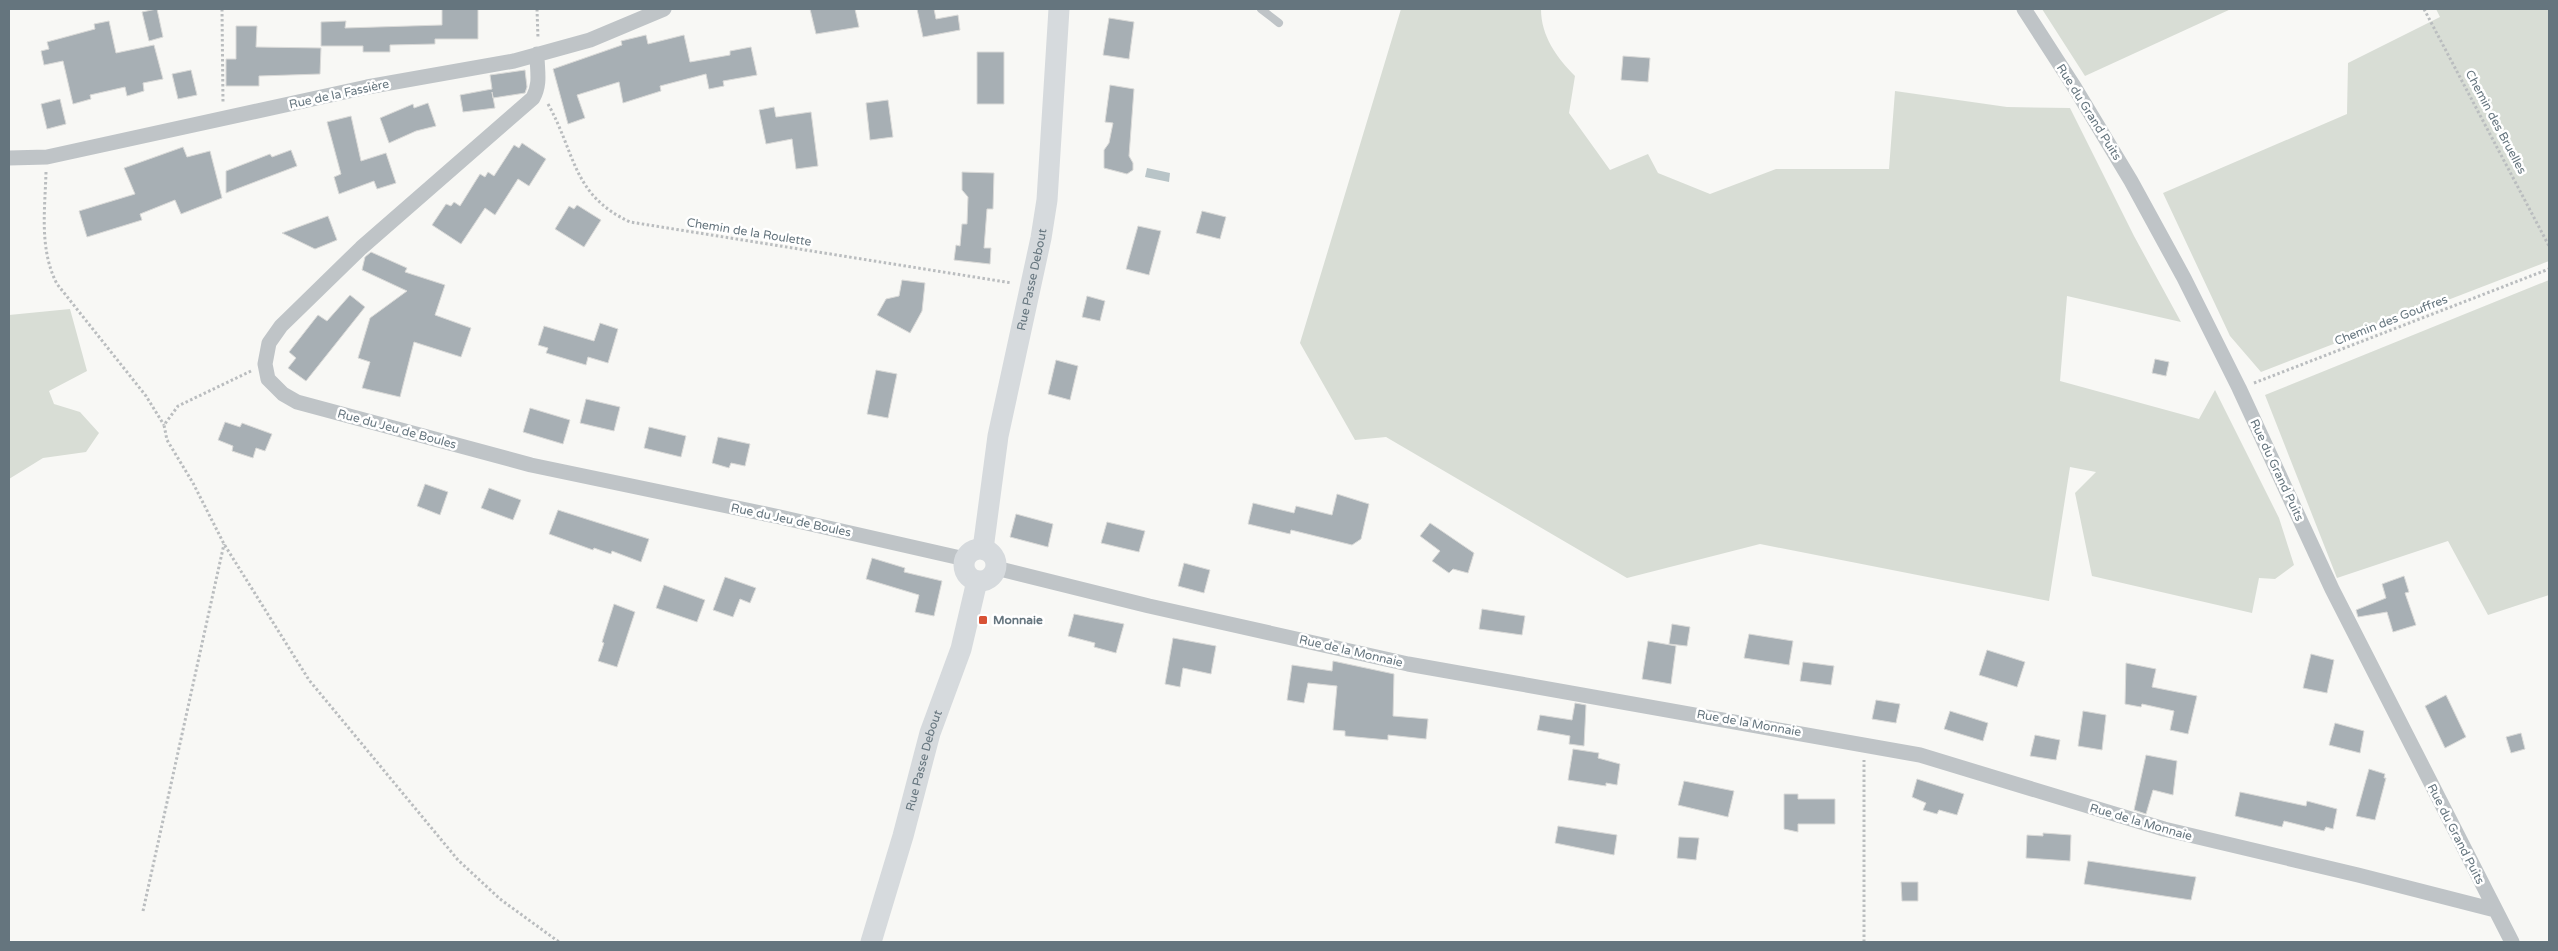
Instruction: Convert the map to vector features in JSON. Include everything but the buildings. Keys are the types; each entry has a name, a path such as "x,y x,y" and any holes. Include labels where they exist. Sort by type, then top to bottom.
{"main road":[{"name":"Rue Passe Debout","path":"974,554 1047,200 1059,9"},
{"path":"974,554 993,555 996,568 988,579 977,581 967,574 974,554"},
{"name":"Rue Passe Debout","path":"871,942 904,836 930,733 961,650 977,581"}],"street":[{"name":"Rue de la Fassière","path":"9,158 46,157 405,80 514,61 590,40 664,9"},
{"name":"Rue du Grand Puits","path":"2024,9 2075,88 2131,181 2184,278 2240,388 2332,589 2512,942"},
{"path":"265,364 269,344 281,326 306,300 362,248 522,110 533,98 538,88 537,54"},
{"name":"Rue du Jeu de Boules","path":"265,364 268,379 283,394 297,402 531,465 799,521 974,554"},
{"name":"Rue de la Monnaie","path":"996,568 1149,606 1408,664 1920,755 2164,829 2495,910"}],"lane":[{"path":"1261,9 1279,23"}],"path":[{"path":"222,9 224,118"},
{"path":"537,9 537,54"},
{"name":"Chemin des Bruelles","path":"2424,9 2549,246"},
{"name":"Chemin de la Roulette","path":"538,88 557,120 574,166 593,198 612,214 630,222 1030,286"},
{"path":"46,157 44,240 49,269 57,284 146,396 164,425 167,440 193,483 224,544 304,672 428,825 478,881 560,942"},
{"name":"Chemin des Gouffres","path":"2240,388 2549,268"},
{"path":"164,425 178,406 265,364"},
{"path":"143,911 224,544"},
{"path":"1864,744 1864,942"}],"shaded area":[{"path":"1401,9 1541,9 1544,28 1551,46 1575,76 1569,113 1610,170 1648,154 1658,173 1710,194 1776,169 1889,169 1895,91 2007,107 2070,108 2134,236 2181,322 2067,296 2060,381 2199,419 2215,390 2279,518 2294,565 2275,579 2259,578 2252,613 2092,576 2075,493 2096,472 2070,467 2049,601 1760,544 1627,578 1386,437 1355,440 1300,343"},
{"path":"2042,9 2231,9 2085,76"},
{"path":"2436,9 2549,9 2549,261 2261,372 2230,336 2163,193 2347,114 2348,63 2440,17"},
{"path":"1147,168 1170,173 1169,182 1145,177"},
{"path":"2549,280 2549,595 2488,615 2448,541 2337,578 2265,395"},
{"path":"70,309 87,371 49,391 54,404 80,412 99,433 86,452 43,458 9,479 9,315"}],"place":[{"name":"Monnaie","path":"983,620"}]}
